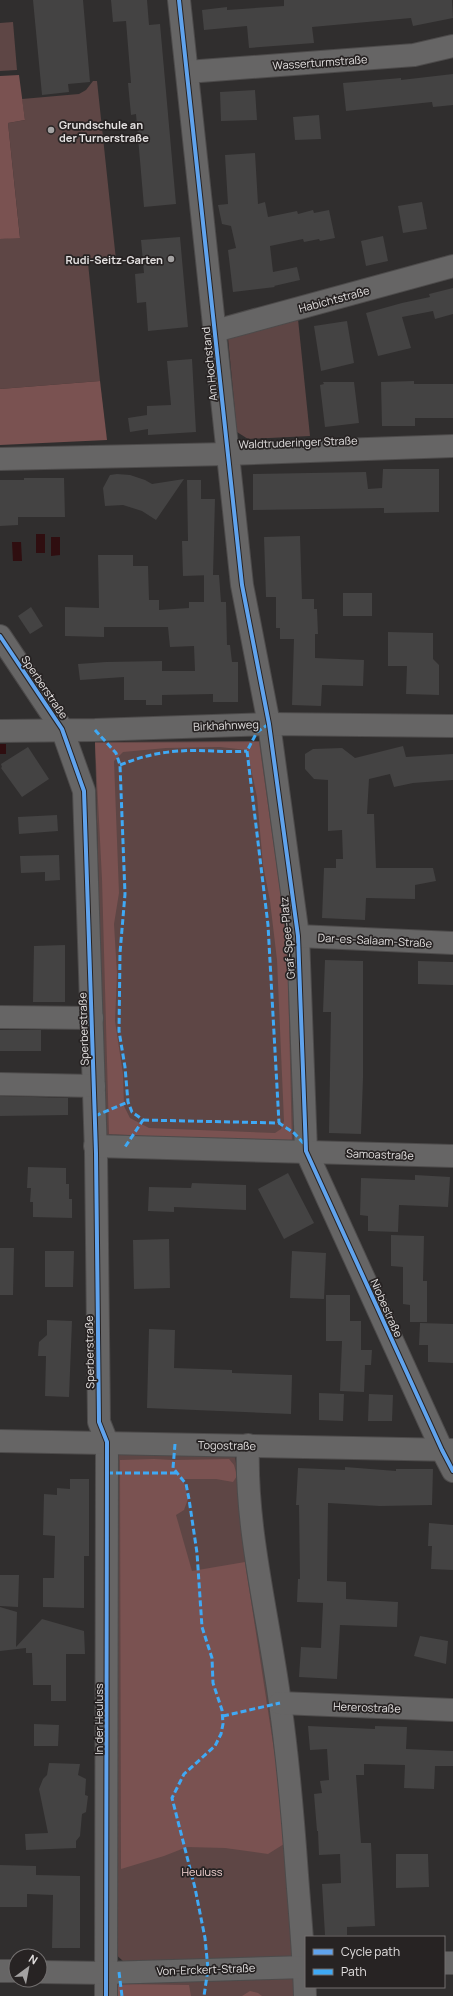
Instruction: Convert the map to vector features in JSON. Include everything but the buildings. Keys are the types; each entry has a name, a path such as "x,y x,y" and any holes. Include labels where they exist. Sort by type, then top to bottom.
{"street":[{"name":"Am Hochstand","path":"179,0 242,585 269,724"},
{"name":"Wasserturmstraße","path":"187,72 414,55 453,46"},
{"name":"Habichtstraße","path":"215,331 453,266"},
{"name":"Waldtruderinger Straße","path":"0,459 227,454 453,446"},
{"name":"Sperberstraße","path":"0,636 62,729 84,791 94,1086 99,1422 107,1442"},
{"name":"Birkhahnweg","path":"0,731 62,729 95,730 269,724 453,726"},
{"name":"Graf-Spee-Platz","path":"269,724 298,936 306,1152"},
{"name":"Dar-es-Salaam-Straße","path":"298,936 453,943"},
{"path":"0,1017 92,1018"},
{"path":"0,1084 94,1086"},
{"path":"95,1146 306,1152"},
{"name":"Samoastraße","path":"306,1152 453,1156"},
{"name":"Niobestraße","path":"306,1152 447,1450 453,1471"},
{"name":"Togostraße","path":"0,1441 447,1450"},
{"name":"In der Heuluss","path":"106,1996 107,1442"},
{"path":"248,1445 247,1472 258,1572 280,1703 294,1829 305,1967 305,1996"},
{"name":"Hererostraße","path":"280,1703 453,1710"},
{"name":"Von-Erckert-Straße","path":"48,1972 106,1973 305,1967"}],"green space":[{"path":"13,22 17,70 0,71 0,23"},
{"name":"Grundschule an der Turnerstraße","path":"93,81 97,81 116,260 88,263 100,381 0,389 0,239 20,237 8,123 25,120 22,99 79,94 86,90"},
{"path":"298,319 310,436 248,439 237,432 228,338"},
{"path":"260,741 288,939 294,1145 105,1137 95,742"},
{"name":"Heuluss","path":"116,1453 235,1455 252,1592 274,1712 295,1955 289,1958 123,1961 113,1952"},
{"path":"295,1978 298,1996 112,1996 112,1992 119,1981"}],"shaded area":[{"path":"19,75 25,120 8,123 20,238 0,239 0,76"},
{"path":"100,381 107,440 0,445 0,389"},
{"path":"36,534 45,534 45,553 36,553"},
{"path":"51,537 60,537 60,555 51,556"},
{"path":"12,542 21,542 22,561 13,561"},
{"path":"259,742 287,939 292,1144 109,1134 102,879 95,743","holes":["220,747 247,750 257,797 263,865 270,901 277,960 284,1121 281,1129 275,1133 149,1128 130,1118 124,1106 123,1074 115,1021 117,974 114,924 119,893 114,761 123,752 166,748"]},
{"path":"0,744 6,744 6,754 0,754"},
{"name":"Heuluss","path":"229,1459 234,1465 237,1476 233,1482 216,1479 183,1479 188,1499 184,1510 176,1515 192,1571 245,1562 287,1834 284,1844 268,1854 225,1848 187,1847 164,1856 121,1869 120,1460"},
{"path":"118,1984 189,1985 191,1996 118,1996"},
{"path":"250,1991 258,1993 262,1996 242,1996"}],"marked path":[{"path":"269,724 257,732 247,751 268,925 279,1123"},
{"path":"95,730 116,753 120,765 125,894 120,953 119,1031 125,1067 128,1102 132,1112 143,1120 125,1147"},
{"path":"120,765 150,755 165,752 197,750 230,752 247,751"},
{"path":"95,1116 128,1102"},
{"path":"143,1120 279,1123 294,1133 306,1146"},
{"path":"175,1444 173,1468 186,1484 189,1499 197,1553 202,1627 212,1658 213,1683 222,1710 223,1724 221,1734 215,1746 184,1774 172,1798 195,1888 205,1938 208,1969 204,1996"},
{"path":"107,1473 176,1473"},
{"path":"223,1716 280,1703"},
{"path":"119,1972 122,1996"}],"cycle path":[{"path":"179,0 242,585 269,724 298,936 306,1151 442,1450 453,1471"},
{"path":"0,636 62,729 84,791 96,1153 99,1422 107,1442 106,1996"}],"place":[{"name":"Grundschule an der Turnerstraße","path":"51,130"},
{"name":"Rudi-Seitz-Garten","path":"171,259"}]}
